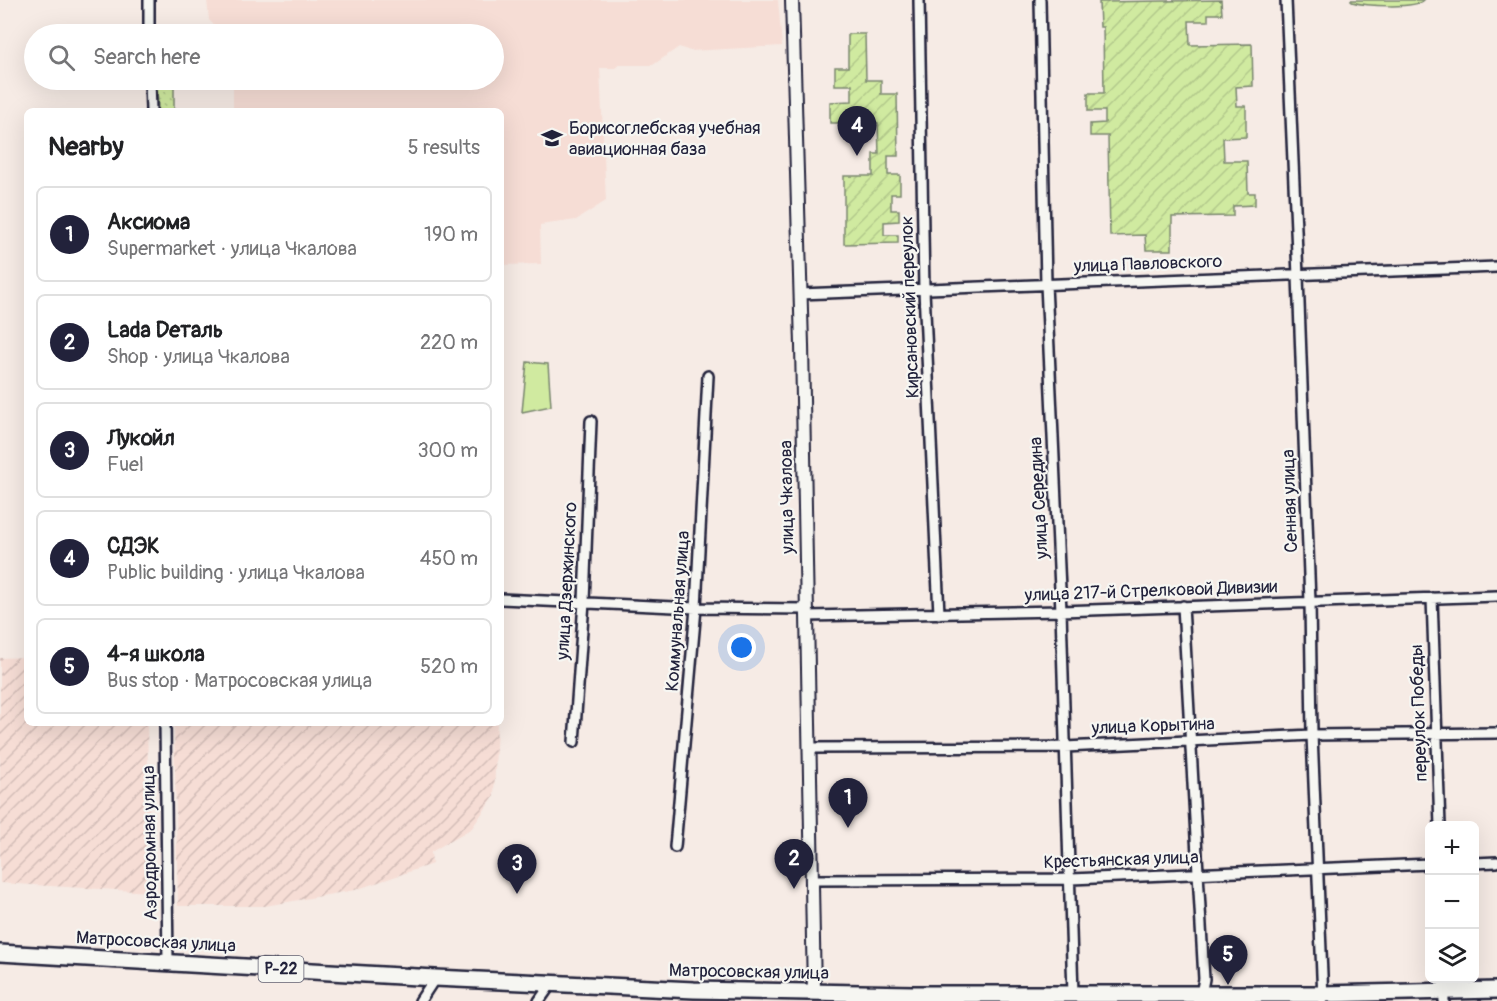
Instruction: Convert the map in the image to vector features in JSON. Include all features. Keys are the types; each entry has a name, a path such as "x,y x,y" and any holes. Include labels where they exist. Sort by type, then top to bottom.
{"highway":[{"name":"Матросовская улица","path":"0,953 550,984 692,996 814,993 913,998 1073,994 1323,998 1444,990 1497,990"}],"street":[{"path":"149,0 149,24"},
{"name":"улица Чкалова","path":"792,0 814,993"},
{"name":"Кирсановский переулок","path":"919,0 924,290 939,614"},
{"name":"улица Середина","path":"1040,0 1046,284 1061,611 1073,994"},
{"name":"Сенная улица","path":"1286,0 1323,998"},
{"path":"150,90 151,108"},
{"name":"улица Павловского","path":"800,294 1497,267"},
{"name":"Коммунальная улица","path":"675,848 696,608 708,376"},
{"name":"улица Дзержинского","path":"574,742 584,602 591,421"},
{"name":"улица 217-й Стрелковой Дивизии","path":"504,599 807,612 939,614 1497,596"},
{"name":"переулок Победы","path":"1432,598 1440,821"},
{"path":"1183,606 1204,979 1200,997"},
{"name":"Аэродромная улица","path":"165,726 168,962"},
{"name":"улица Корытина","path":"810,748 1065,747 1312,735 1497,733"},
{"path":"1479,863 1497,862"},
{"name":"Крестьянская улица","path":"812,880 1071,879 1425,864"},
{"path":"420,1001 435,978"},
{"path":"539,1001 550,984"}],"shaded area":[{"name":"Борисоглебская учебная авиационная база","path":"207,0 778,0 782,46 690,51 679,47 653,65 619,65 615,68 600,68 606,201 576,220 540,225 541,264 504,265 504,108 233,108 233,90 504,90 504,24 213,24 209,20"},
{"path":"24,657 24,726 147,726 151,892 0,883 0,658"},
{"path":"174,726 497,726 494,796 472,828 431,852 432,864 355,890 265,906 178,906"}],"green space":[{"path":"1221,0 1222,14 1208,14 1208,21 1189,21 1190,45 1252,44 1253,86 1236,87 1237,106 1246,106 1246,137 1223,138 1224,161 1247,161 1248,193 1255,193 1255,205 1233,206 1233,216 1172,217 1172,250 1146,250 1145,235 1110,236 1108,136 1090,136 1090,124 1105,123 1105,111 1088,111 1088,93 1104,93 1103,27 1100,27 1099,2"},
{"path":"1351,0 1424,0 1411,5 1390,6 1358,3"},
{"path":"848,34 865,34 866,80 881,80 881,94 897,94 898,156 888,156 888,175 900,175 900,194 891,194 891,210 899,210 899,221 884,222 884,235 898,235 898,243 844,244 844,176 873,176 873,154 879,154 878,123 830,123 830,102 852,101 852,85 835,85 835,67 848,67"},
{"path":"157,90 174,90 174,108 158,108"},
{"path":"527,362 548,364 551,406 522,412"}],"place":[{"name":"Борисоглебская учебная авиационная база","path":"552,138"},
{"name":"СДЭК","path":"857,156"},
{"name":"Аксиома","path":"848,828"},
{"name":"Lada Dеталь","path":"794,889"},
{"name":"Лукойл","path":"517,894"},
{"name":"4-я школа","path":"1228,985"}]}
